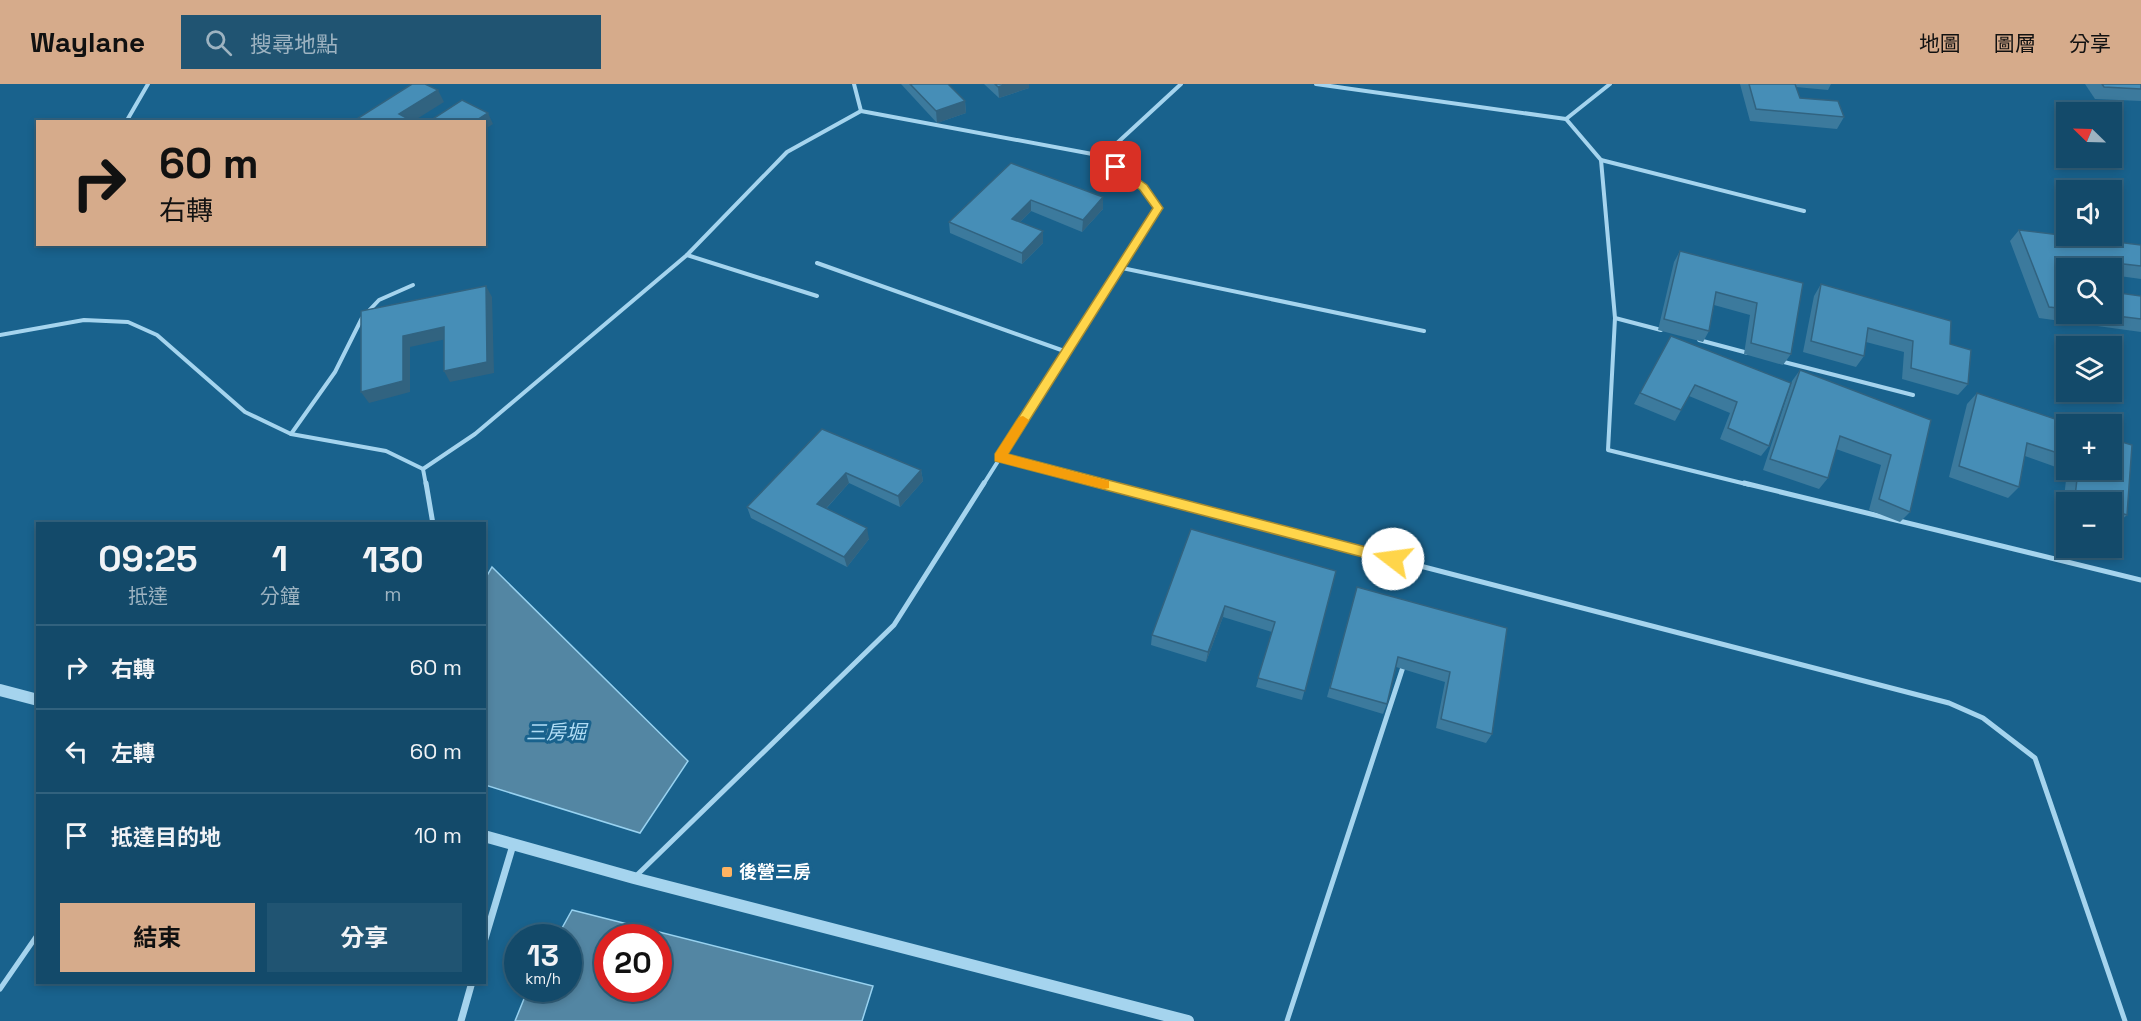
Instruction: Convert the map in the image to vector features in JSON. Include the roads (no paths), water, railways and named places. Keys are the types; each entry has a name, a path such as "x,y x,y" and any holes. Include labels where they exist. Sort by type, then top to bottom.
{"street":[{"path":"0,690 36,699"},
{"path":"486,837 634,878 1188,1021"},
{"path":"486,935 513,845"},
{"path":"461,1021 471,984"}],"lane":[{"path":"127,120 148,84"},
{"path":"854,84 861,111"},
{"path":"1103,156 1181,84"},
{"path":"1316,84 1566,119 1601,160 1804,211"},
{"path":"1566,119 1610,84"},
{"path":"423,469 475,434 687,255 787,152 861,111 1103,156 1144,188 1158,208 894,625 634,878"},
{"path":"1601,160 1615,318 1608,450 2141,580"},
{"path":"687,255 817,296"},
{"path":"817,262 1067,352"},
{"path":"1122,268 1424,331"},
{"path":"291,434 335,372 362,318 379,300 413,285"},
{"path":"1615,318 1672,333"},
{"path":"0,335 84,320 128,322 157,335 245,412 291,434 386,451 423,469"},
{"path":"1695,339 1752,354"},
{"path":"1775,360 1913,395"},
{"path":"999,457 1949,704 1983,718 2035,758 2125,1021"},
{"path":"423,469 433,522"},
{"path":"1287,1021 1407,655"},
{"path":"0,989 36,937"}],"water":[{"name":"三房堀","path":"492,567 688,761 640,833 486,785 486,578"},
{"path":"572,910 627,924 594,924 594,1002 672,1002 672,935 873,986 862,1021 515,1021 523,1002 582,1002 582,924 564,924"}],"place":[{"name":"後營三房","path":"727,872"}]}
